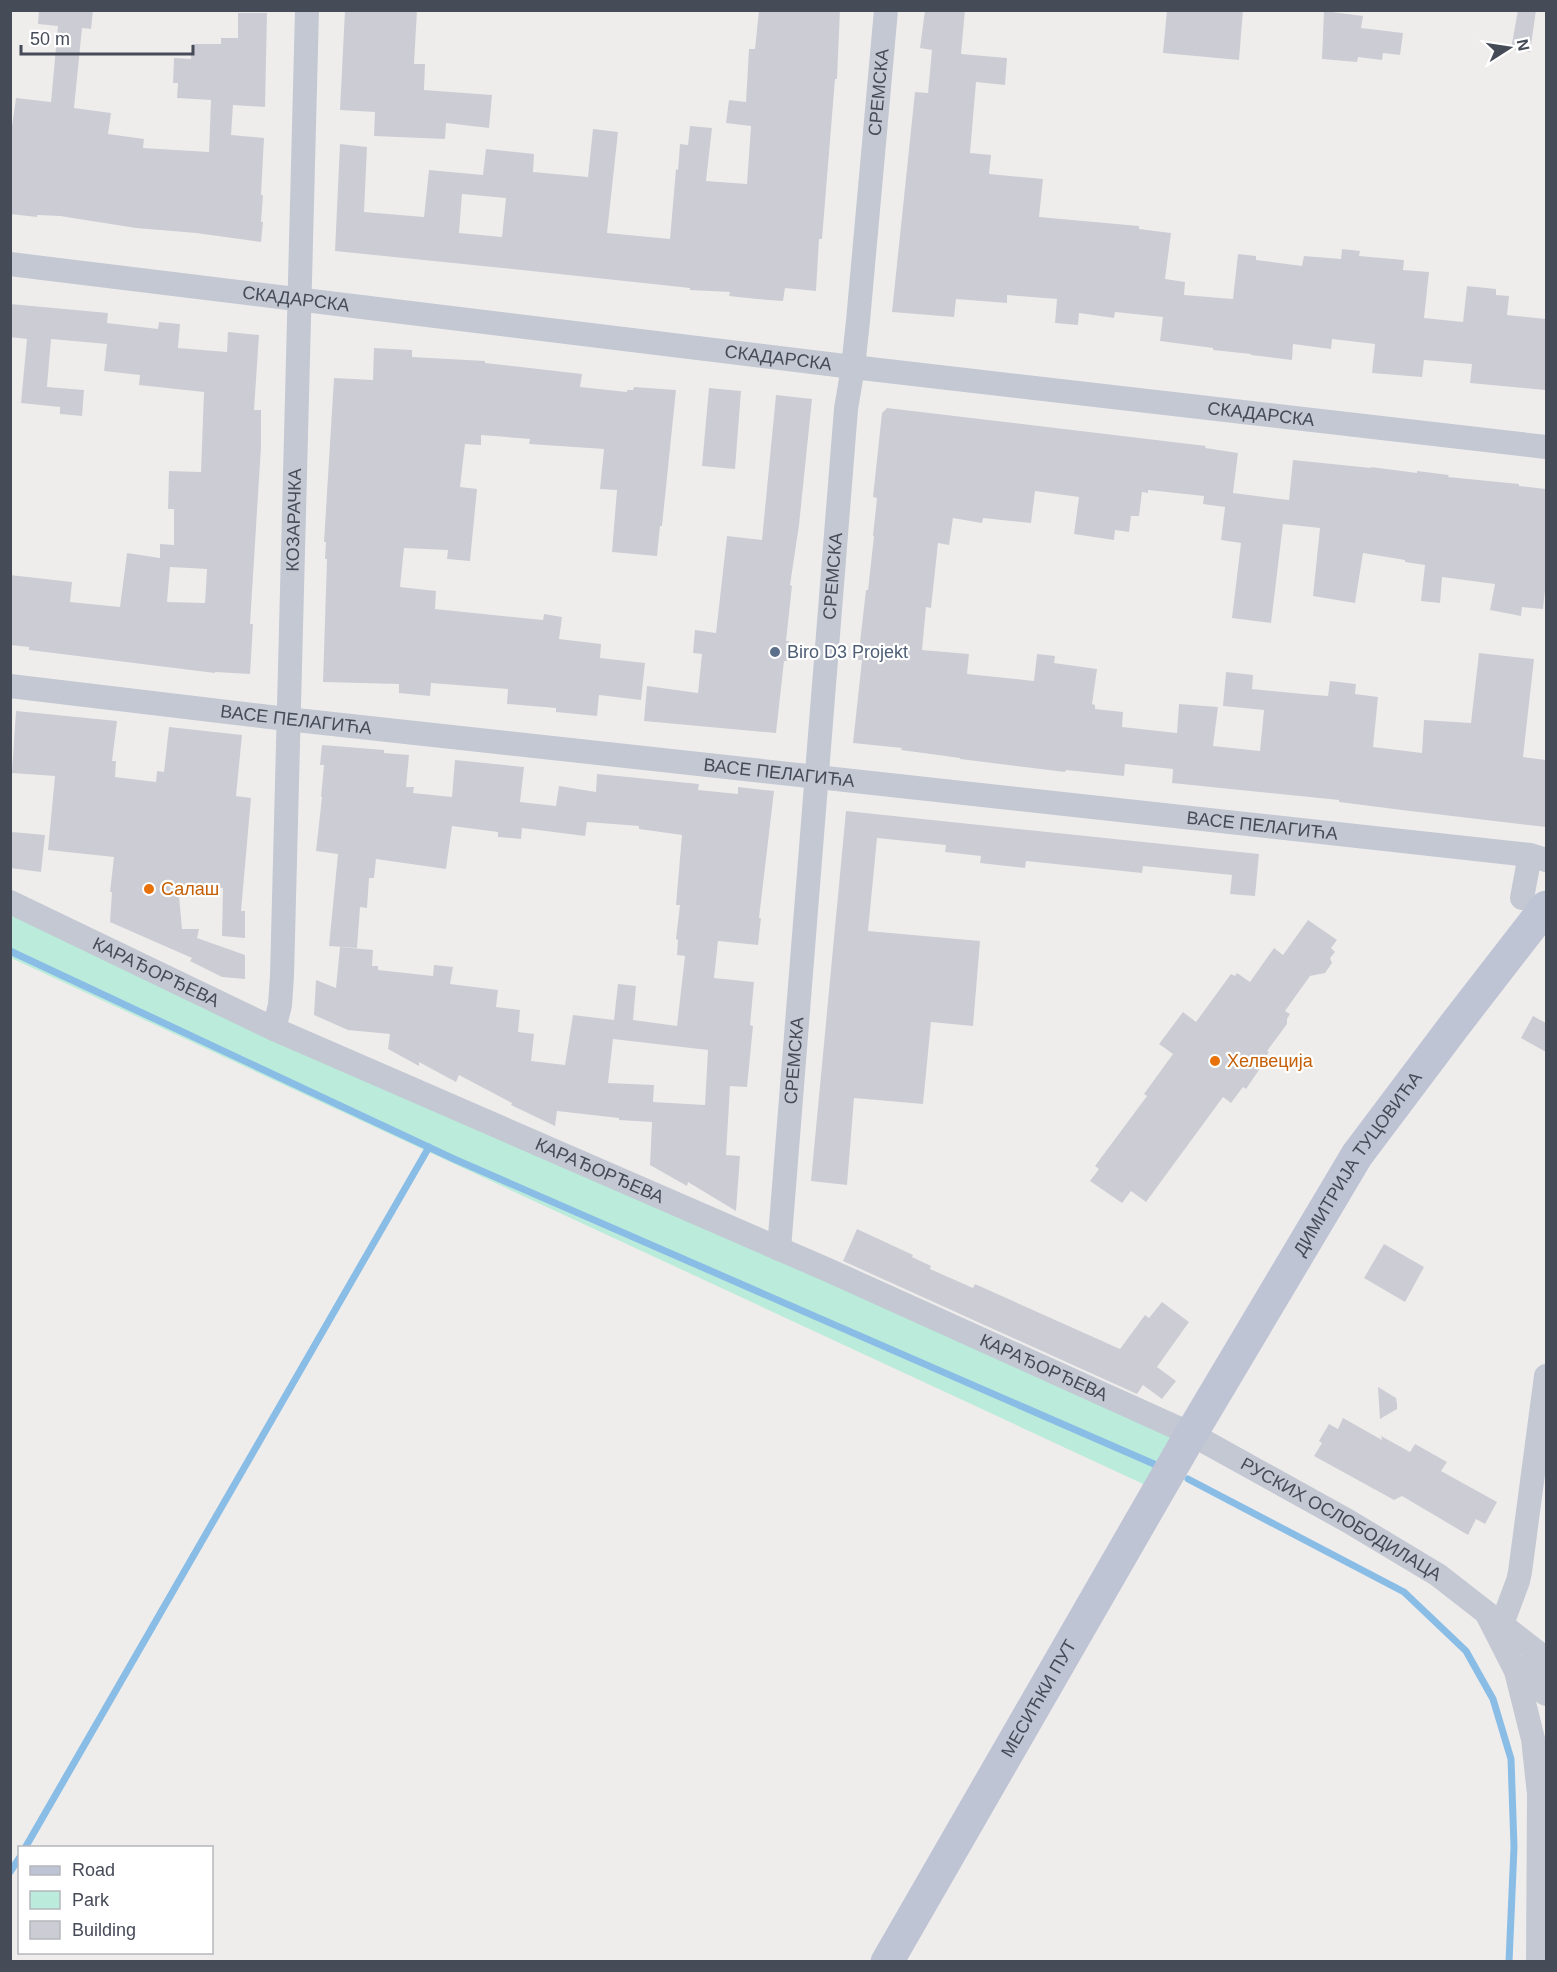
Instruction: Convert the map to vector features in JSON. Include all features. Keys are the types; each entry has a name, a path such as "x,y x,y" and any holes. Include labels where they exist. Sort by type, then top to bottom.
{"street":[{"name":"КОЗАРАЧКА","path":"274,1029 280,1005 282,976 307,10"},
{"name":"СРЕМСКА","path":"779,1250 846,408 853,367 886,10"},
{"name":"СКАДАРСКА","path":"10,264 853,367 1546,447"},
{"name":"ВАСЕ ПЕЛАГИЋА","path":"10,686 287,719 1538,857"},
{"path":"1534,903 1538,857"},
{"name":"КАРАЂОРЂЕВА","path":"10,902 274,1029 779,1250 1191,1434"},
{"name":"ДИМИТРИЈА ТУЦОВИЋА","path":"1191,1434 1358,1155 1454,1026 1534,903"},
{"path":"1495,1619 1518,1581 1546,1376"},
{"name":"РУСКИХ ОСЛОБОДИЛАЦА","path":"1191,1434 1348,1521 1438,1575 1546,1659"},
{"name":"МЕСИЋКИ ПУТ","path":"887,1962 1191,1434"},
{"name":"РУСКИХ ОСЛОБОДИЛАЦА","path":"1495,1619 1516,1671 1546,1694"},
{"path":"1538,1962 1540,1731 1516,1671 1536,1665 1546,1665"}],"green space":[{"path":"10,907 1183,1436 1154,1489 11,958"}],"building":[{"path":"39,10 93,10 91,29 82,28 74,108 111,113 108,134 144,139 143,148 209,152 211,100 177,98 178,83 173,83 174,58 191,59 192,44 221,44 221,38 238,38 238,13 267,13 265,107 233,105 231,135 264,138 261,242 136,228 60,216 37,215 37,217 10,214 10,141 16,98 51,102 58,26 38,24"},
{"path":"345,10 417,10 414,64 425,64 424,90 492,95 489,128 446,123 445,139 374,136 375,112 340,110"},
{"path":"759,10 840,10 837,79 835,79 822,239 819,239 816,291 785,288 783,301 757,299 729,296 730,292 690,290 690,288 335,251 340,144 367,147 364,212 424,217 429,170 483,175 486,149 534,154 533,172 588,177 593,129 618,132 607,233 670,239 680,144 688,145 690,126 712,128 706,181 747,184 751,126 726,123 729,100 746,102 749,49 755,49","holes":["462,194 506,198 502,237 459,233"]},
{"path":"925,10 965,10 961,54 1007,58 1005,85 976,82 970,153 991,155 989,174 1043,179 1039,217 1139,226 1139,229 1171,233 1165,279 1185,282 1184,295 1233,299 1238,254 1256,256 1256,260 1302,266 1304,256 1341,259 1342,249 1360,251 1359,256 1404,260 1403,270 1429,272 1424,318 1463,322 1467,286 1496,289 1496,295 1509,296 1507,315 1546,319 1545,390 1470,383 1472,364 1424,360 1422,377 1372,373 1375,344 1332,339 1331,349 1293,344 1292,360 1160,341 1163,317 1115,312 1114,318 1079,313 1078,325 1055,323 1057,299 1007,295 1007,303 956,299 954,317 892,312 915,92 928,93 932,50 920,48"},
{"path":"1167,10 1243,10 1239,60 1163,53"},
{"path":"1518,10 1536,10 1530,52 1511,49"},
{"path":"1324,11 1363,16 1361,28 1403,33 1400,55 1383,53 1382,60 1358,57 1357,62 1322,59"},
{"path":"10,304 108,313 107,323 158,329 159,322 180,324 178,348 227,352 228,332 259,335 254,410 261,410 261,447 250,624 253,624 250,674 215,673 29,650 29,647 10,645 10,575 72,582 70,602 120,607 127,553 160,558 160,544 174,545 174,509 168,509 169,471 201,472 204,392 139,385 140,375 104,371 107,344 51,339 47,387 84,390 82,416 60,414 60,407 21,403 27,339 10,337","holes":["170,567 207,569 205,603 167,602"]},
{"path":"374,348 412,350 412,357 485,361 485,363 582,374 580,387 627,392 627,390 633,390 634,387 676,390 657,556 612,552 617,490 600,489 604,449 529,444 530,439 481,435 481,445 465,444 460,487 477,489 470,561 447,559 448,550 404,548 400,587 436,591 435,609 543,620 544,614 562,617 559,639 601,644 600,658 645,663 641,700 599,695 597,716 556,712 556,708 507,704 508,689 431,683 430,696 399,693 399,684 323,682 327,559 325,559 326,542 324,542 334,378 373,380"},
{"path":"709,388 741,391 735,469 702,466"},
{"path":"776,395 812,399 799,525 790,585 792,586 786,641 789,641 787,661 784,661 776,733 644,721 647,686 698,693 702,654 693,653 695,630 716,633 727,536 762,540"},
{"path":"887,408 1206,446 1205,448 1238,453 1233,493 1289,500 1293,460 1417,473 1417,471 1546,489 1546,581 1543,609 1522,607 1521,616 1490,610 1495,584 1442,577 1440,603 1421,601 1425,565 1363,553 1355,603 1313,596 1320,528 1283,524 1271,623 1232,618 1241,543 1221,540 1225,507 1203,504 1204,496 1148,490 1148,493 1142,492 1139,516 1131,516 1129,532 1115,530 1114,540 1074,534 1079,497 1035,491 1031,523 983,518 982,523 953,518 949,545 938,543 931,608 926,607 922,650 969,654 967,674 1034,681 1037,654 1055,656 1054,663 1097,669 1092,704 1095,705 1095,709 1123,712 1122,727 1177,733 1179,704 1218,707 1213,746 1260,751 1264,710 1223,706 1226,672 1253,675 1252,689 1303,694 1328,696 1330,681 1356,684 1355,694 1378,697 1373,747 1422,753 1424,720 1471,723 1479,653 1534,659 1523,757 1546,760 1546,827 1339,802 1339,800 1172,783 1173,769 1125,764 1124,776 1066,770 1065,772 853,743 862,660 858,660 874,536 877,498 873,497 882,413"},
{"path":"16,711 117,721 112,761 116,761 115,777 156,782 157,771 164,772 169,727 242,735 236,796 251,798 241,911 245,911 245,938 222,936 223,888 178,884 182,929 199,929 197,938 245,955 245,979 222,977 190,961 192,958 110,922 112,892 110,892 114,857 48,850 55,776 12,773"},
{"path":"322,745 384,750 384,753 409,755 406,787 414,787 413,793 452,797 455,760 524,767 520,802 556,806 559,786 596,792 597,774 699,784 698,790 738,794 738,787 774,791 758,945 718,941 714,978 754,982 750,1025 753,1026 747,1087 730,1086 726,1155 740,1156 736,1211 688,1182 687,1186 650,1165 652,1122 619,1120 619,1118 557,1111 555,1126 511,1105 512,1103 459,1075 456,1082 419,1062 419,1066 388,1049 390,1034 348,1030 314,1015 316,980 336,988 340,947 373,950 372,966 378,966 378,970 433,976 434,965 453,967 450,984 498,990 496,1007 520,1010 518,1032 534,1034 531,1061 565,1065 573,1015 614,1020 618,984 636,986 633,1020 677,1026 685,956 677,955 678,940 676,939 680,905 676,905 682,835 639,829 639,826 587,822 585,836 522,828 521,839 498,837 498,832 452,826 446,869 376,859 374,878 369,878 367,908 360,907 357,948 329,946 338,854 316,851 324,765 320,765","holes":["613,1039 708,1050 705,1105 653,1102 654,1085 608,1083"]},
{"path":"846,811 1259,854 1255,896 1230,894 1232,875 1143,866 1142,873 1026,861 1025,868 980,863 981,856 945,852 946,845 877,838 868,931 980,941 973,1026 931,1022 923,1104 854,1098 847,1185 811,1181"},
{"path":"12,832 45,835 41,872 10,868"},
{"name":"Хелвеција","path":"1308,920 1337,940 1331,948 1335,952 1330,958 1332,963 1325,973 1310,976 1285,1011 1290,1014 1287,1024 1267,1051 1269,1052 1246,1089 1243,1087 1231,1103 1223,1097 1146,1202 1131,1191 1122,1203 1090,1181 1099,1169 1095,1166 1147,1096 1144,1094 1173,1054 1159,1044 1183,1012 1196,1022 1231,974 1235,976 1237,973 1250,982 1274,948 1283,955"},
{"path":"1533,1016 1546,1023 1546,1052 1521,1038"},
{"path":"857,1229 913,1255 912,1257 931,1266 930,1269 973,1288 975,1284 1120,1349 1145,1315 1149,1318 1162,1302 1189,1322 1157,1367 1176,1381 1162,1399 1143,1385 1137,1394 843,1261"},
{"path":"1384,1244 1424,1267 1405,1302 1364,1278"},
{"path":"1378,1387 1396,1398 1397,1404 1397,1409 1380,1419"},
{"path":"1343,1418 1382,1440 1381,1436 1410,1452 1415,1444 1447,1462 1441,1471 1497,1502 1485,1524 1476,1519 1468,1535 1402,1496 1394,1500 1314,1456 1322,1443 1319,1441 1329,1424 1338,1429"}],"waterway":[{"path":"10,951 454,1159 1154,1464"},
{"path":"26,1846 429,1147"},
{"path":"1188,1479 1404,1592 1466,1651 1493,1699 1511,1759 1514,1847 1509,1962"},
{"path":"10,1872 18,1860"}],"place":[{"name":"Biro D3 Projekt","path":"775,652"},
{"name":"Салаш","path":"149,889"},
{"name":"Хелвеција","path":"1215,1061"}]}
